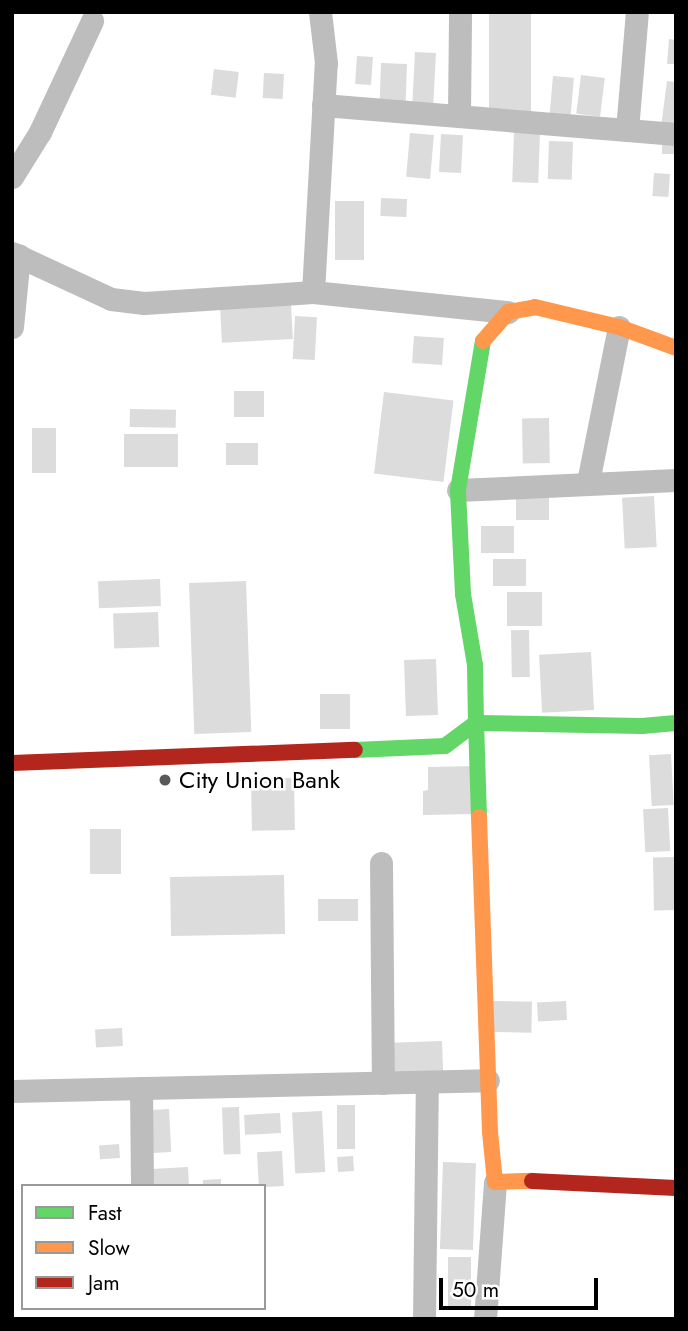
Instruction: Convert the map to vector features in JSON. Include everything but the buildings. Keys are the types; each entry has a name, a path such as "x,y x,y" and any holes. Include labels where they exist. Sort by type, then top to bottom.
{"main road":[{"path":"676,348 619,327 535,307 508,312 484,338 458,490 463,594 475,665 488,1080 495,1182 557,1181 676,1188"},
{"path":"12,763 445,746 476,723 642,726 676,723"}],"street":[{"path":"313,292 326,63 320,12"},
{"path":"459,114 460,12"},
{"path":"627,130 637,12"},
{"path":"12,177 40,132 92,21"},
{"path":"323,105 459,114 676,134"},
{"path":"12,327 16,254 111,299 144,303 313,292 508,312"},
{"path":"588,482 619,327"},
{"path":"458,490 676,480"},
{"path":"381,863 383,1083"},
{"path":"12,1091 488,1080"},
{"path":"424,1319 427,1082"},
{"path":"141,1088 142,1184"},
{"path":"485,1319 495,1182"}],"traffic: fast":[{"path":"355,750 445,746 476,723 475,665 463,594 458,490 483,341"},
{"path":"479,817 476,723 642,726 676,723"}],"traffic: slow":[{"path":"483,341 508,312 535,307 619,327 676,348"},
{"path":"479,817 490,1132 495,1182 532,1181"}],"traffic: jam":[{"path":"12,763 355,750"},
{"path":"532,1181 676,1188"}],"place":[{"name":"City Union Bank","path":"165,780"}]}
